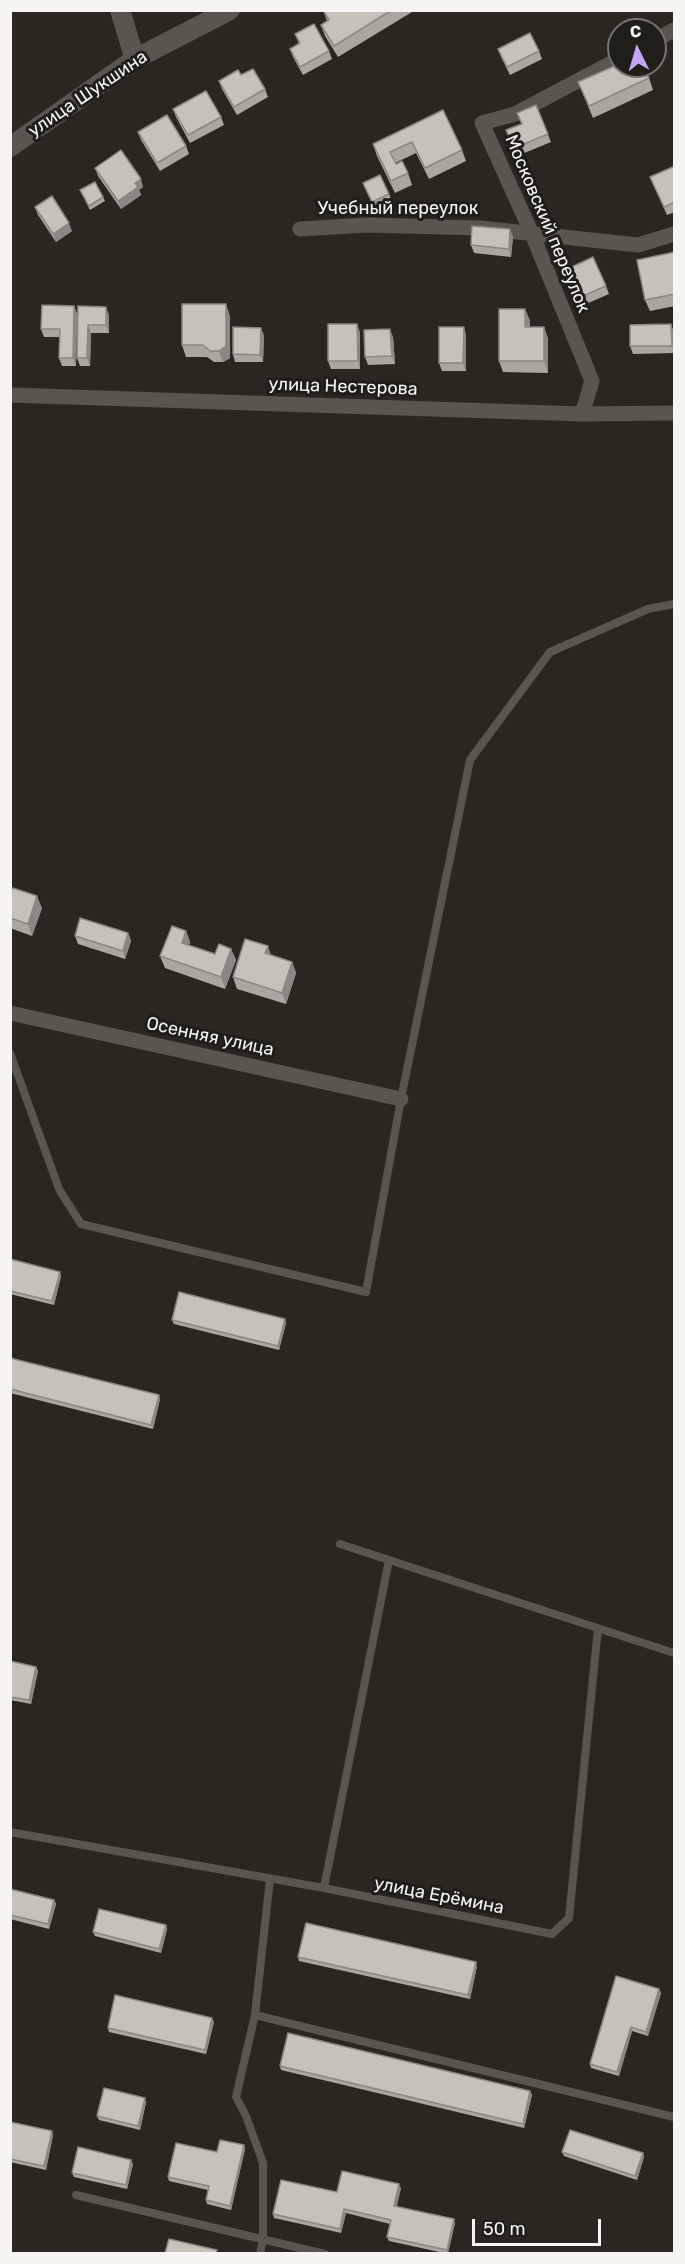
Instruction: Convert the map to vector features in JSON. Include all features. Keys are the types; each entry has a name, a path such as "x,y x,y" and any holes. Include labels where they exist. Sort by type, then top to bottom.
{"street":[{"path":"120,10 135,59"},
{"name":"улица Шукшина","path":"10,147 135,59 230,10"},
{"name":"Московский переулок","path":"582,414 592,381 532,234 482,123 515,114 607,65"},
{"name":"Учебный переулок","path":"300,229 367,225 480,228 638,245 675,234"},
{"name":"улица Нестерова","path":"10,395 582,414 675,413"},
{"name":"Осенняя улица","path":"10,1013 401,1099"}],"lane":[{"path":"10,1053 59,1189 81,1224 366,1292 401,1099 470,760 550,652 648,609 675,604"},
{"path":"340,1544 675,1653"},
{"path":"324,1888 389,1560"},
{"name":"улица Ерёмина","path":"10,1832 324,1888 552,1934 569,1918 598,1628"},
{"path":"260,2253 263,2239 263,2163 246,2116 236,2097 255,2015 270,1879"},
{"path":"255,2015 675,2117"},
{"path":"76,2195 325,2253"}],"building":[{"path":"323,10 392,10 334,46 321,25 329,20"},
{"path":"314,24 329,51 300,67 290,49 300,43 295,34"},
{"path":"530,33 539,51 507,67 498,49"},
{"path":"253,69 265,89 234,107 219,81 238,70 241,75"},
{"path":"607,69 607,78 649,78 589,106 578,82"},
{"path":"206,91 221,117 188,135 173,109"},
{"path":"536,105 548,134 514,148 506,130 522,124 517,113"},
{"path":"443,110 462,150 425,168 412,142 390,152 396,164 402,161 408,173 391,181 373,144"},
{"path":"167,115 186,146 157,163 138,132"},
{"path":"121,150 141,179 135,183 138,187 118,201 95,168"},
{"path":"675,166 675,202 664,207 650,177"},
{"path":"380,175 389,194 372,202 363,183"},
{"path":"95,182 103,197 89,206 80,190"},
{"path":"52,196 69,223 53,234 35,207"},
{"path":"472,226 510,229 509,249 471,245"},
{"path":"675,252 675,294 645,300 637,260"},
{"path":"593,257 606,286 576,299 563,271"},
{"path":"182,304 226,304 226,346 219,351 210,351 203,345 182,345"},
{"path":"42,305 74,306 73,358 59,358 60,329 41,329"},
{"path":"78,306 106,307 106,325 88,325 87,358 77,358"},
{"path":"499,309 525,309 525,327 544,327 544,361 499,361"},
{"path":"328,324 357,324 358,361 328,361"},
{"path":"671,324 672,346 630,346 630,325"},
{"path":"233,327 261,328 260,355 233,354"},
{"path":"439,327 464,327 463,363 439,363"},
{"path":"390,329 392,356 365,357 364,330"},
{"path":"13,888 37,896 28,924 10,918 10,894"},
{"path":"80,918 128,933 123,951 75,936"},
{"path":"172,926 186,931 182,943 215,954 219,944 231,949 221,977 160,956"},
{"path":"245,939 268,946 265,953 292,962 282,993 233,977"},
{"path":"10,1259 60,1272 52,1301 10,1291"},
{"path":"179,1292 285,1319 278,1346 172,1320"},
{"path":"10,1358 159,1395 151,1425 10,1389"},
{"path":"10,1661 36,1667 29,1700 10,1697"},
{"path":"10,1889 54,1900 48,1924 10,1915"},
{"path":"99,1909 166,1925 159,1949 93,1932"},
{"path":"306,1923 476,1962 468,1995 298,1957"},
{"path":"616,1976 659,1989 646,2032 631,2027 617,2072 590,2064"},
{"path":"115,1995 212,2018 205,2050 108,2028"},
{"path":"288,2033 530,2091 523,2124 280,2066"},
{"path":"104,2088 145,2098 138,2126 97,2116"},
{"path":"10,2122 52,2131 44,2166 10,2159"},
{"path":"570,2130 643,2153 635,2176 562,2152"},
{"path":"220,2140 244,2145 230,2206 206,2200 209,2186 168,2177 176,2143 217,2152"},
{"path":"78,2147 131,2160 126,2185 72,2173"},
{"path":"342,2171 399,2184 394,2206 454,2219 447,2250 387,2237 391,2220 344,2209 340,2229 273,2214 281,2180 337,2192"},
{"path":"169,2239 217,2250 216,2253 165,2253"}]}
